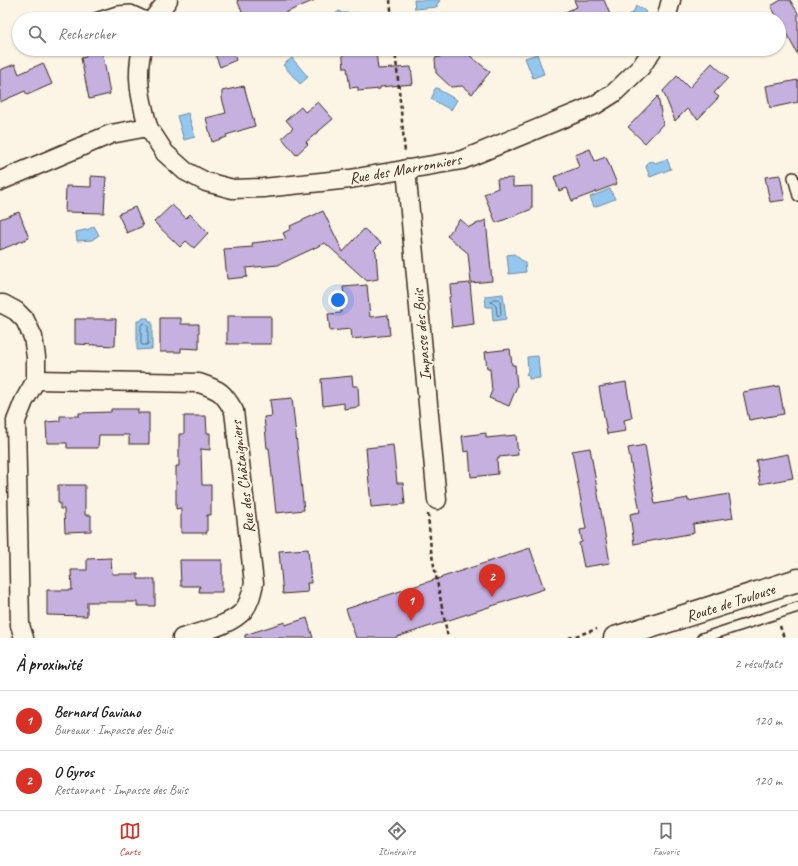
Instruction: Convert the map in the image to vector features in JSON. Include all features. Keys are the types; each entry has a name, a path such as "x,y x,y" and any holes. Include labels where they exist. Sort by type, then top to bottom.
{"street":[{"path":"158,12 168,0"},
{"path":"668,12 671,0"},
{"name":"Rue des Marronniers","path":"141,56 138,75 140,94 148,127 165,153 185,171 206,182 234,189 263,188 350,179 462,160 594,105 614,93 641,67 648,56"},
{"path":"0,181 111,134 148,127"},
{"name":"Impasse des Buis","path":"406,169 437,500"},
{"path":"0,304 3,304 16,311 26,320 33,337 36,358 36,380 24,401 16,421 20,625 24,638"},
{"name":"Rue des Châtaigniers","path":"36,380 199,383 214,388 225,396 234,411 254,583 251,597 244,610 224,624 182,638"},
{"name":"Route de Toulouse","path":"615,638 798,580"}],"lane":[{"path":"114,12 131,10 136,12"},
{"path":"793,176 798,196"},
{"path":"702,638 798,607"}],"path":[{"path":"390,0 391,12"},
{"path":"396,56 406,169"},
{"path":"437,500 427,503 431,550 448,638"},
{"path":"780,626 784,638"}],"water":[{"path":"414,0 440,1 437,4 437,7 415,9"},
{"path":"636,6 646,11 646,12 633,12"},
{"path":"538,56 544,74 533,78 525,58"},
{"path":"292,58 308,77 300,84 283,65"},
{"path":"436,88 457,100 451,110 431,99"},
{"path":"188,113 195,137 184,140 177,116"},
{"path":"667,159 671,169 650,177 646,167 648,162 653,161 655,163"},
{"path":"610,189 615,199 594,207 590,197"},
{"path":"94,226 99,235 92,240 77,241 76,232 89,229"},
{"path":"514,254 525,263 526,272 509,274 507,255"},
{"path":"503,294 506,319 493,321 492,307 486,307 485,296"},
{"path":"143,318 148,318 149,322 152,322 152,349 137,350 137,321 140,321"},
{"path":"538,356 540,378 529,379 526,374 528,371 527,357"}],"building":[{"path":"237,0 315,0 287,12 242,12"},
{"path":"574,0 604,0 609,12 565,12 577,7"},
{"path":"781,0 790,0 798,13 798,55 786,33 786,12 774,12 771,6"},
{"path":"103,56 110,94 89,99 81,58"},
{"path":"216,56 235,56 236,60 220,67"},
{"path":"343,56 376,56 378,69 411,67 413,84 358,91 358,87 350,88 347,68 344,68"},
{"path":"471,56 490,72 472,94 462,86 451,87 436,73 435,58"},
{"path":"43,63 52,84 27,95 25,91 0,102 0,70 15,64 19,74"},
{"path":"712,63 728,78 714,93 719,97 698,119 687,109 675,121 663,91 677,76 689,88"},
{"path":"798,80 798,102 770,108 766,86"},
{"path":"244,86 255,126 226,135 227,137 212,142 206,118 226,113 222,98 222,91"},
{"path":"658,96 663,124 645,143 628,127"},
{"path":"318,102 333,119 306,142 308,144 296,155 282,138 293,128 286,120 301,107 305,112"},
{"path":"590,149 595,161 606,157 617,184 572,201 567,188 559,191 554,177 579,167 575,155"},
{"path":"780,175 785,200 770,202 765,177"},
{"path":"91,176 106,177 104,213 65,212 66,186 91,187"},
{"path":"513,178 513,187 532,186 532,209 496,223 484,194 498,188 497,179"},
{"path":"172,205 186,218 190,214 208,233 194,248 186,241 180,247 154,222"},
{"path":"135,207 143,226 127,233 118,214"},
{"path":"323,211 343,252 364,229 381,243 374,250 376,252 378,279 367,281 325,243 278,265 246,268 247,277 227,279 224,249 253,247 252,243 286,239 283,233 291,229 290,226"},
{"path":"19,212 29,238 0,250 0,219"},
{"path":"460,219 469,227 486,220 492,281 471,283 468,253 447,236"},
{"path":"470,283 474,324 452,327 449,297 451,296 450,285"},
{"path":"367,285 370,317 388,315 390,335 352,339 351,329 330,331 328,314 341,313 340,296 344,296 343,287"},
{"path":"227,316 271,316 271,344 227,344"},
{"path":"160,318 181,318 181,324 199,324 199,349 181,348 181,352 160,352"},
{"path":"75,319 116,319 115,346 75,344"},
{"path":"510,349 512,365 515,365 517,386 509,406 489,398 492,391 490,369 487,369 485,352"},
{"path":"352,376 353,386 358,386 359,407 344,409 344,403 323,406 321,379"},
{"path":"626,382 632,418 624,420 626,431 607,434 599,387"},
{"path":"779,386 784,414 749,420 743,392"},
{"path":"292,398 304,510 276,513 264,417 272,416 270,400"},
{"path":"111,409 138,409 138,413 149,413 149,444 129,444 129,435 99,435 98,448 67,448 67,443 47,443 46,422 60,421 60,416 79,416 79,413 111,412"},
{"path":"184,416 206,416 207,433 210,433 210,450 201,449 202,485 211,485 211,515 207,515 207,533 181,533 181,508 176,509 176,466 179,466 179,434 184,434"},
{"path":"486,433 486,438 516,435 518,455 499,457 499,459 497,459 498,474 471,477 469,451 464,452 462,436"},
{"path":"393,445 397,483 403,483 405,504 371,507 366,448"},
{"path":"645,445 655,504 688,498 688,501 729,494 733,518 693,524 694,533 634,544 630,514 640,512 628,448"},
{"path":"590,448 610,563 584,567 579,543 582,542 580,530 586,529 572,451"},
{"path":"788,454 793,478 760,484 756,460"},
{"path":"58,485 85,485 85,515 91,515 91,531 65,532 64,509 60,509 60,503 58,503"},
{"path":"530,548 544,589 394,638 356,638 346,609"},
{"path":"308,549 311,583 307,583 308,592 283,594 279,551"},
{"path":"111,558 112,574 138,574 138,579 155,579 155,606 137,606 137,602 87,602 87,616 47,615 47,590 72,590 71,570 87,570 87,559"},
{"path":"180,560 222,560 222,592 199,592 200,586 181,586"},
{"path":"307,618 313,638 245,638 245,635 285,622 285,625"}],"place":[{"name":"O Gyros","path":"492,597"},
{"name":"Bernard Gaviano","path":"411,621"}]}
